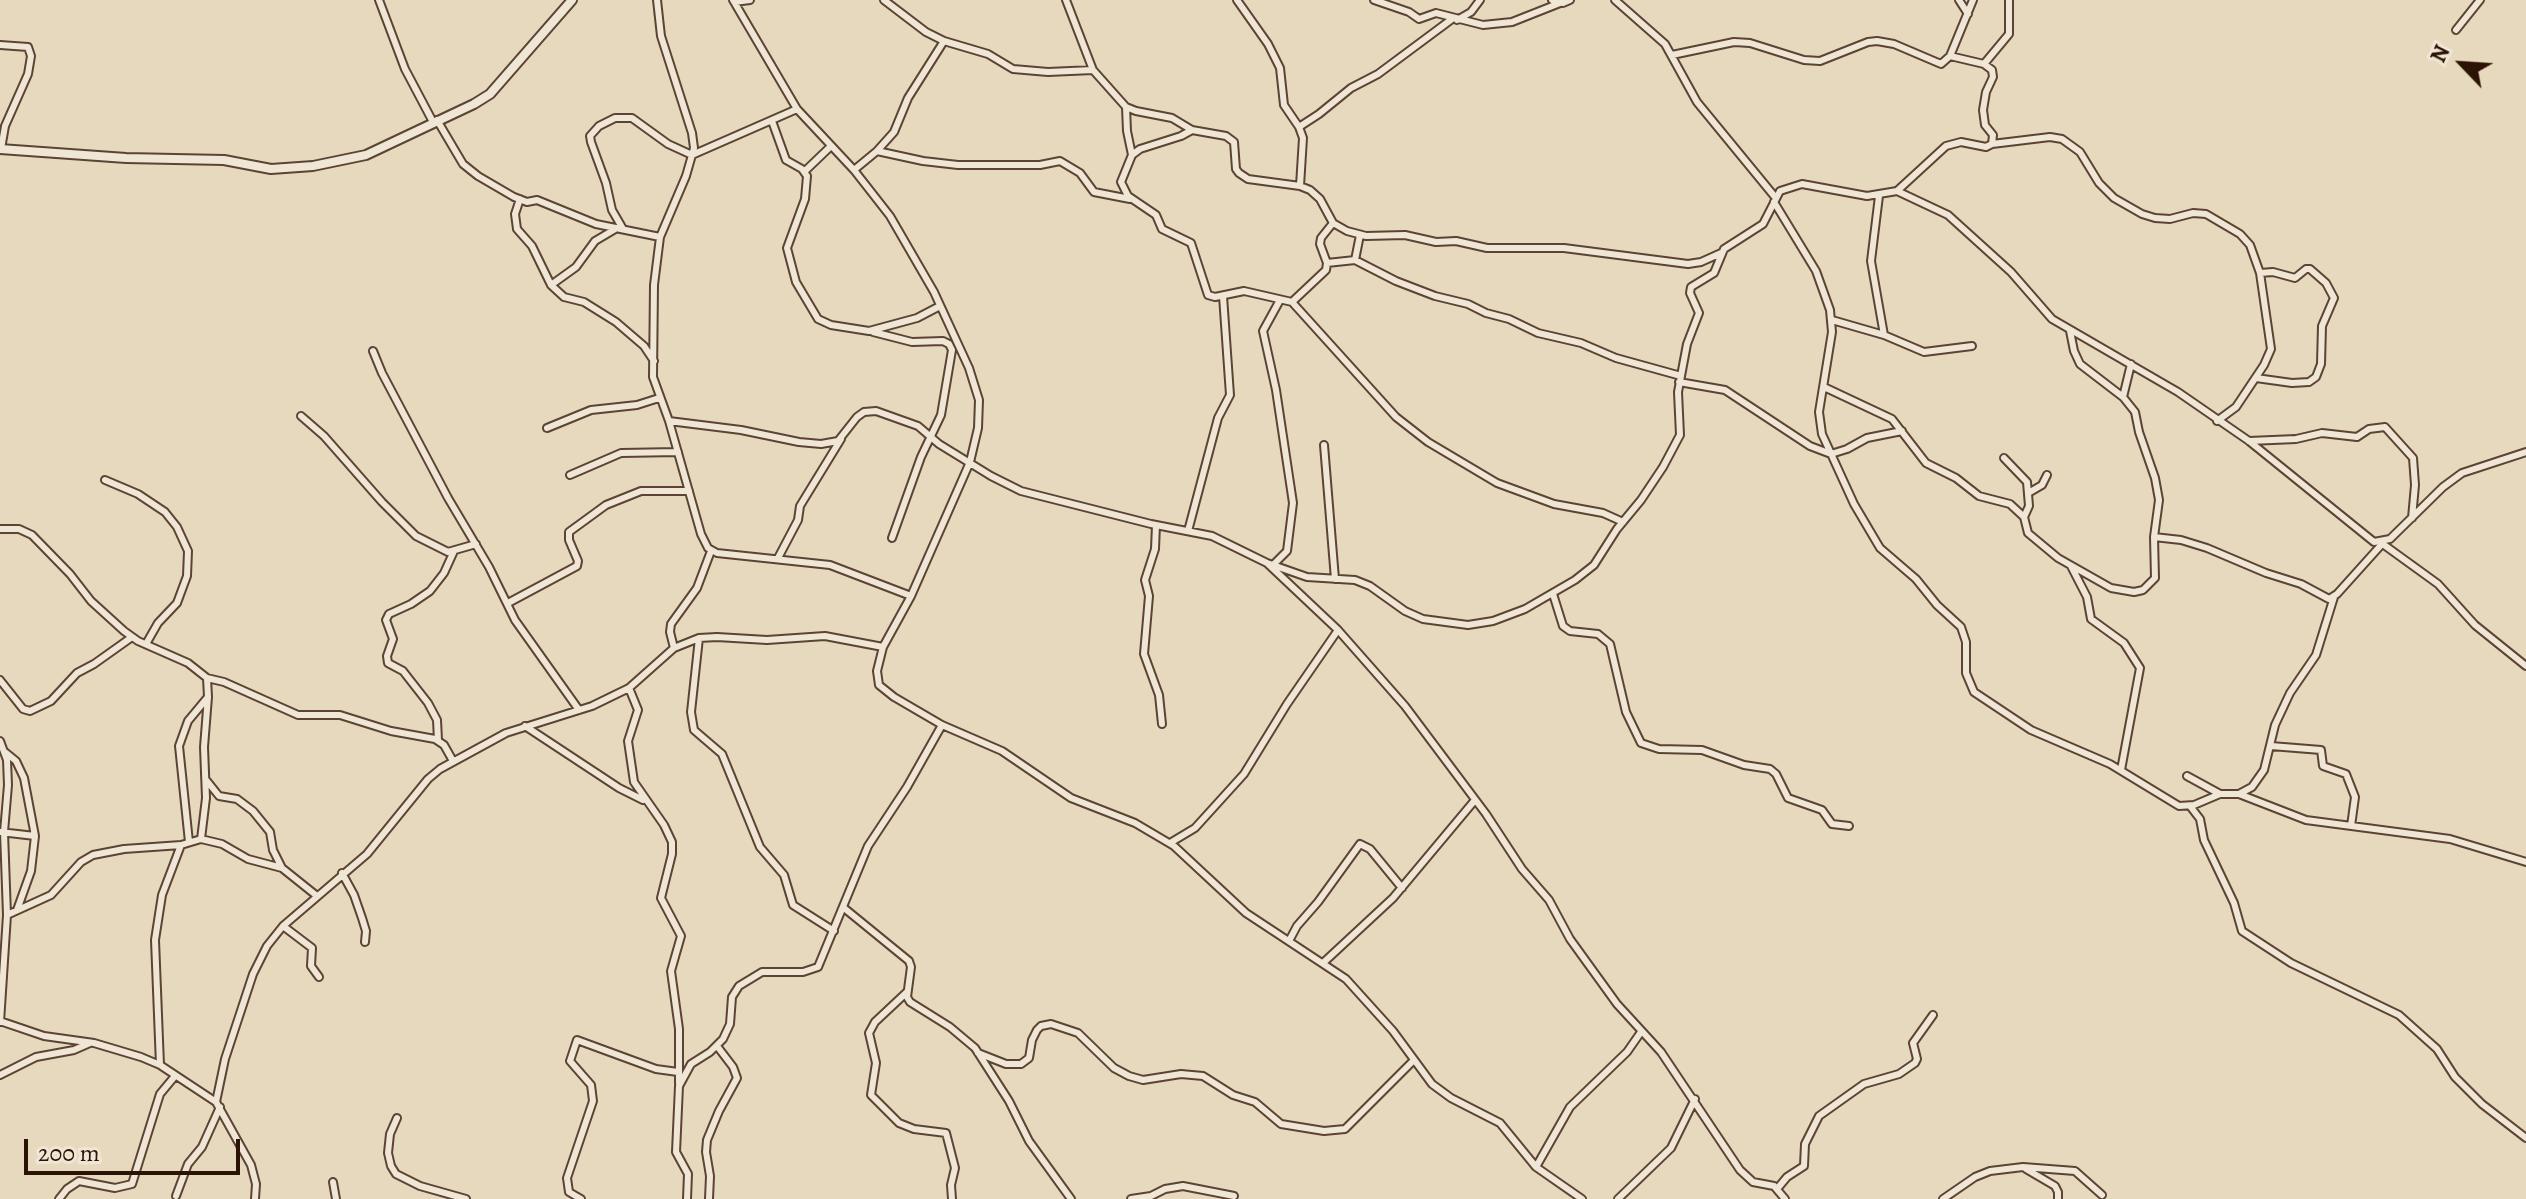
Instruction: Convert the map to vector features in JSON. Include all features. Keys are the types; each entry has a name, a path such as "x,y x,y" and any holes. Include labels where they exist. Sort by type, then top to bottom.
{"street":[{"path":"379,0 405,69 463,164 478,176 527,202 537,200 596,224 660,237"},
{"path":"0,45 28,47 31,56 28,74 5,126 1,149 126,158 224,160 279,169 313,166 366,155 490,94 572,0"},
{"path":"657,0 661,36 694,148 660,237 654,285 653,377 669,421 701,534 711,551"},
{"path":"750,0 733,1 797,109 854,170 890,216 940,306 969,368 979,400 978,428 970,462 911,596 883,647 877,671 879,685 942,725 1002,751 1071,798 1135,823 1170,843 1246,913 1344,977 1393,1031 1439,1090 1504,1126 1536,1167 1582,1199"},
{"path":"884,0 907,20 944,41 988,54 1017,69 1048,72 1093,70"},
{"path":"1066,0 1093,70 1126,107 1172,118 1192,130 1231,139 1235,147 1236,169 1243,176 1310,190 1320,199 1333,223 1360,235 1405,235 1487,248 1587,250 1688,264 1701,262 1722,252 1763,224 1784,188 1802,184 1879,196 1897,191 1946,146 1961,142 1981,147 2050,137 2062,139 2080,152 2099,183 2114,198 2142,214 2170,219 2193,213 2206,214 2240,234 2250,245 2260,273 2271,349 2236,407 2217,421"},
{"path":"1237,0 1279,65 1284,105 1299,127 1304,143 1300,186"},
{"path":"1374,0 1409,12 1419,19 1436,13 1476,25 1508,23 1570,0"},
{"path":"1299,127 1351,88 1378,74 1455,19 1471,12 1480,0"},
{"path":"1552,0 1560,3"},
{"path":"1615,0 1665,44 1686,86 1775,200 1816,271 1832,320 1819,422 1831,454 1854,504 1880,548 1916,579 1937,605 1961,627 1966,642 1966,673 1974,692 2042,736 2121,770 2174,804 2190,806 2220,794 2239,794 2298,818 2450,839 2526,862"},
{"path":"1959,0 1968,14"},
{"path":"1672,55 1734,42 1750,43 1812,62 1877,41 1907,49 1936,64 1945,62 1950,56 1973,0"},
{"path":"1984,64 2009,34 2009,0"},
{"path":"2456,30 2480,0"},
{"path":"854,170 894,132 908,98 944,41"},
{"path":"1950,56 1984,64 1993,73 1983,110 1985,125 1993,135 1992,144"},
{"path":"1126,107 1132,155"},
{"path":"621,228 612,210 591,142 591,134 609,120 632,118 668,144 692,155 797,109"},
{"path":"772,121 786,160 805,171 807,176 805,199 787,248 791,270 818,319 831,325 905,341 943,341 952,348 943,409 892,538"},
{"path":"1192,130 1140,149 1132,155 1121,182 1125,193 1156,215 1162,229 1191,243 1208,295 1223,296 1244,291 1292,302 1390,411 1428,442 1497,483 1554,504 1603,513 1623,522"},
{"path":"805,171 830,147"},
{"path":"877,151 926,162 987,166 1016,163 1040,165 1060,161 1080,173 1094,192 1133,200"},
{"path":"1897,191 1948,215 1958,223 2025,287 2052,319 2178,392 2249,441 2370,539 2381,543 2438,584 2481,631 2526,666"},
{"path":"1879,196 1871,261 1884,335"},
{"path":"520,199 515,214 516,226 532,246 551,285 564,297 584,302 616,322 644,346 654,361"},
{"path":"1292,302 1322,276 1327,263 1321,238 1333,223"},
{"path":"551,285 576,267 595,241 621,228"},
{"path":"1355,260 1360,235"},
{"path":"778,558 798,520 800,506 841,439 857,417 871,410 912,424 991,476 1032,494 1226,540 1270,564 1307,577 1362,583 1405,611 1443,623 1468,625 1493,621 1525,609 1589,570 1652,485 1680,435 1677,403 1680,379 1687,344 1699,313 1689,290 1714,273 1722,252"},
{"path":"1327,263 1355,260 1396,281 1509,319 1538,333 1581,343 1680,379 1725,390 1810,446 1831,454 1867,438 1902,431"},
{"path":"2256,378 2292,383 2309,382 2316,377 2321,364 2322,326 2334,298 2326,283 2310,269 2292,278 2273,272 2260,273"},
{"path":"1188,531 1218,419 1230,395 1223,296"},
{"path":"1270,564 1287,551 1293,503 1276,390 1263,331 1280,300"},
{"path":"869,331 917,318 940,306"},
{"path":"1832,320 1931,353 1972,346"},
{"path":"1824,387 1892,419 1916,454 1926,463 1956,478 1979,496 2010,504 2024,517 2028,533 2071,566 2111,588 2134,592 2143,590 2155,578 2158,490 2135,412 2123,397 2078,362 2070,331"},
{"path":"373,351 448,498 520,628 579,710"},
{"path":"2123,397 2131,364"},
{"path":"547,428 591,410 637,405 659,398"},
{"path":"301,416 324,436 416,536 444,551 476,544"},
{"path":"669,421 814,444 841,439"},
{"path":"2249,441 2296,439 2322,433 2357,437 2369,429 2387,428 2413,458 2415,485 2412,518"},
{"path":"1324,445 1335,579"},
{"path":"570,475 621,453 678,452"},
{"path":"2239,794 2252,787 2264,770 2275,725 2289,695 2316,655 2335,596 2381,543 2390,539 2443,487 2462,473 2526,452"},
{"path":"2004,458 2023,476 2030,492 2024,517"},
{"path":"2030,492 2042,485 2047,475"},
{"path":"105,480 138,494 165,512 185,539 188,551 187,576 177,603 158,623 146,644"},
{"path":"508,603 577,566 569,532 606,505 635,492 689,491"},
{"path":"1156,525 1155,549 1145,580 1149,596 1144,654 1159,695 1162,724"},
{"path":"0,529 19,529 32,535 91,601 132,637 188,663 207,678 224,682 298,715 340,715 391,731 438,740"},
{"path":"2154,537 2191,543 2301,584 2326,598 2335,596"},
{"path":"453,761 438,740 437,720 428,703 403,671 392,666 387,659 393,639 386,620 389,614 430,591 444,573 454,551"},
{"path":"711,551 839,568 911,596"},
{"path":"674,648 671,624 697,588 711,551"},
{"path":"1270,564 1338,630 1412,715 1522,869 1549,900 1570,939 1617,1004 1661,1052 1750,1180 1777,1189 1785,1199"},
{"path":"2071,566 2087,597 2091,619 2124,643 2140,668 2121,770"},
{"path":"1553,594 1563,626 1570,631 1598,634 1610,644 1626,712 1641,743 1659,749 1702,750 1744,765 1772,770 1788,798 1822,810 1832,824 1849,826"},
{"path":"1170,843 1195,828 1244,774 1338,630"},
{"path":"176,1196 188,1164 202,1147 218,1105 222,1069 253,974 267,946 283,926 367,854 428,779 453,761 525,726 579,710 629,688 674,648 699,638 767,640 825,636 883,647"},
{"path":"0,680 23,709 30,711 51,701 77,673 132,637"},
{"path":"699,638 691,712 694,730 722,754 760,847 784,875 793,905 834,931"},
{"path":"201,839 207,781 204,747 207,678"},
{"path":"629,688 638,710 629,734 628,748 634,782 672,842 661,898 680,934 671,971 679,1029 676,1152 688,1174 687,1199"},
{"path":"160,1065 155,940 162,895 185,844 179,746 188,721 208,697"},
{"path":"679,1086 691,1064 717,1046 728,1030 732,997 739,986 762,972 803,972 820,964 868,846 907,787 942,725"},
{"path":"525,726 619,788 646,802"},
{"path":"0,741 5,752 8,785 2,832 7,915 3,924 0,1021 44,1036 119,1049 160,1065 218,1105 251,1165 256,1184 255,1199"},
{"path":"2271,746 2321,750 2323,766 2346,774 2355,797 2351,826"},
{"path":"5,752 16,761 24,778 35,836 31,871 17,910"},
{"path":"2187,776 2220,794"},
{"path":"207,781 216,795 237,799 253,811 270,832 273,850 282,868"},
{"path":"1323,963 1402,888 1475,800"},
{"path":"2190,806 2200,819 2204,840 2234,903 2242,931 2291,963 2399,1015 2437,1049 2455,1077 2482,1104 2526,1138"},
{"path":"2,832 35,836"},
{"path":"7,915 51,895 81,862 93,855 185,844 201,839 222,844 254,861 282,868 317,896"},
{"path":"1289,941 1297,926 1360,844 1370,849 1402,888"},
{"path":"342,873 362,918 365,942"},
{"path":"844,908 909,961 907,997 914,1006 950,1027 978,1053 1009,1101 1029,1141 1071,1199"},
{"path":"283,926 312,948 311,964 319,977"},
{"path":"907,992 875,1022 869,1033 876,1063 871,1095 899,1123 914,1129 946,1133 955,1168 952,1199"},
{"path":"1777,1189 1787,1177 1804,1166 1805,1144 1819,1116 1865,1083 1899,1074 1915,1063 1913,1043 1933,1015"},
{"path":"978,1053 1006,1064 1021,1064 1029,1058 1037,1030 1051,1024 1078,1033 1114,1068 1129,1076 1143,1080 1196,1074 1233,1095 1255,1102 1281,1124 1324,1131 1345,1129 1414,1060"},
{"path":"1536,1167 1570,1107 1627,1052 1641,1032"},
{"path":"581,1199 569,1192 567,1178 593,1101 591,1085 570,1061 577,1040 656,1069 678,1072"},
{"path":"0,1075 36,1057 74,1050 90,1043"},
{"path":"709,1199 707,1140 737,1078 733,1067 717,1046"},
{"path":"59,1199 79,1181 115,1188 132,1184 160,1094 175,1076"},
{"path":"1618,1199 1668,1151 1695,1099"},
{"path":"397,1118 390,1134 388,1153 396,1174 420,1186 466,1199"},
{"path":"2023,1167 2055,1186 2058,1199"},
{"path":"1943,1199 1975,1177 1990,1171 2023,1167 2075,1171 2102,1195"},
{"path":"333,1182 336,1199"},
{"path":"1131,1199 1183,1186 1234,1196"}]}
